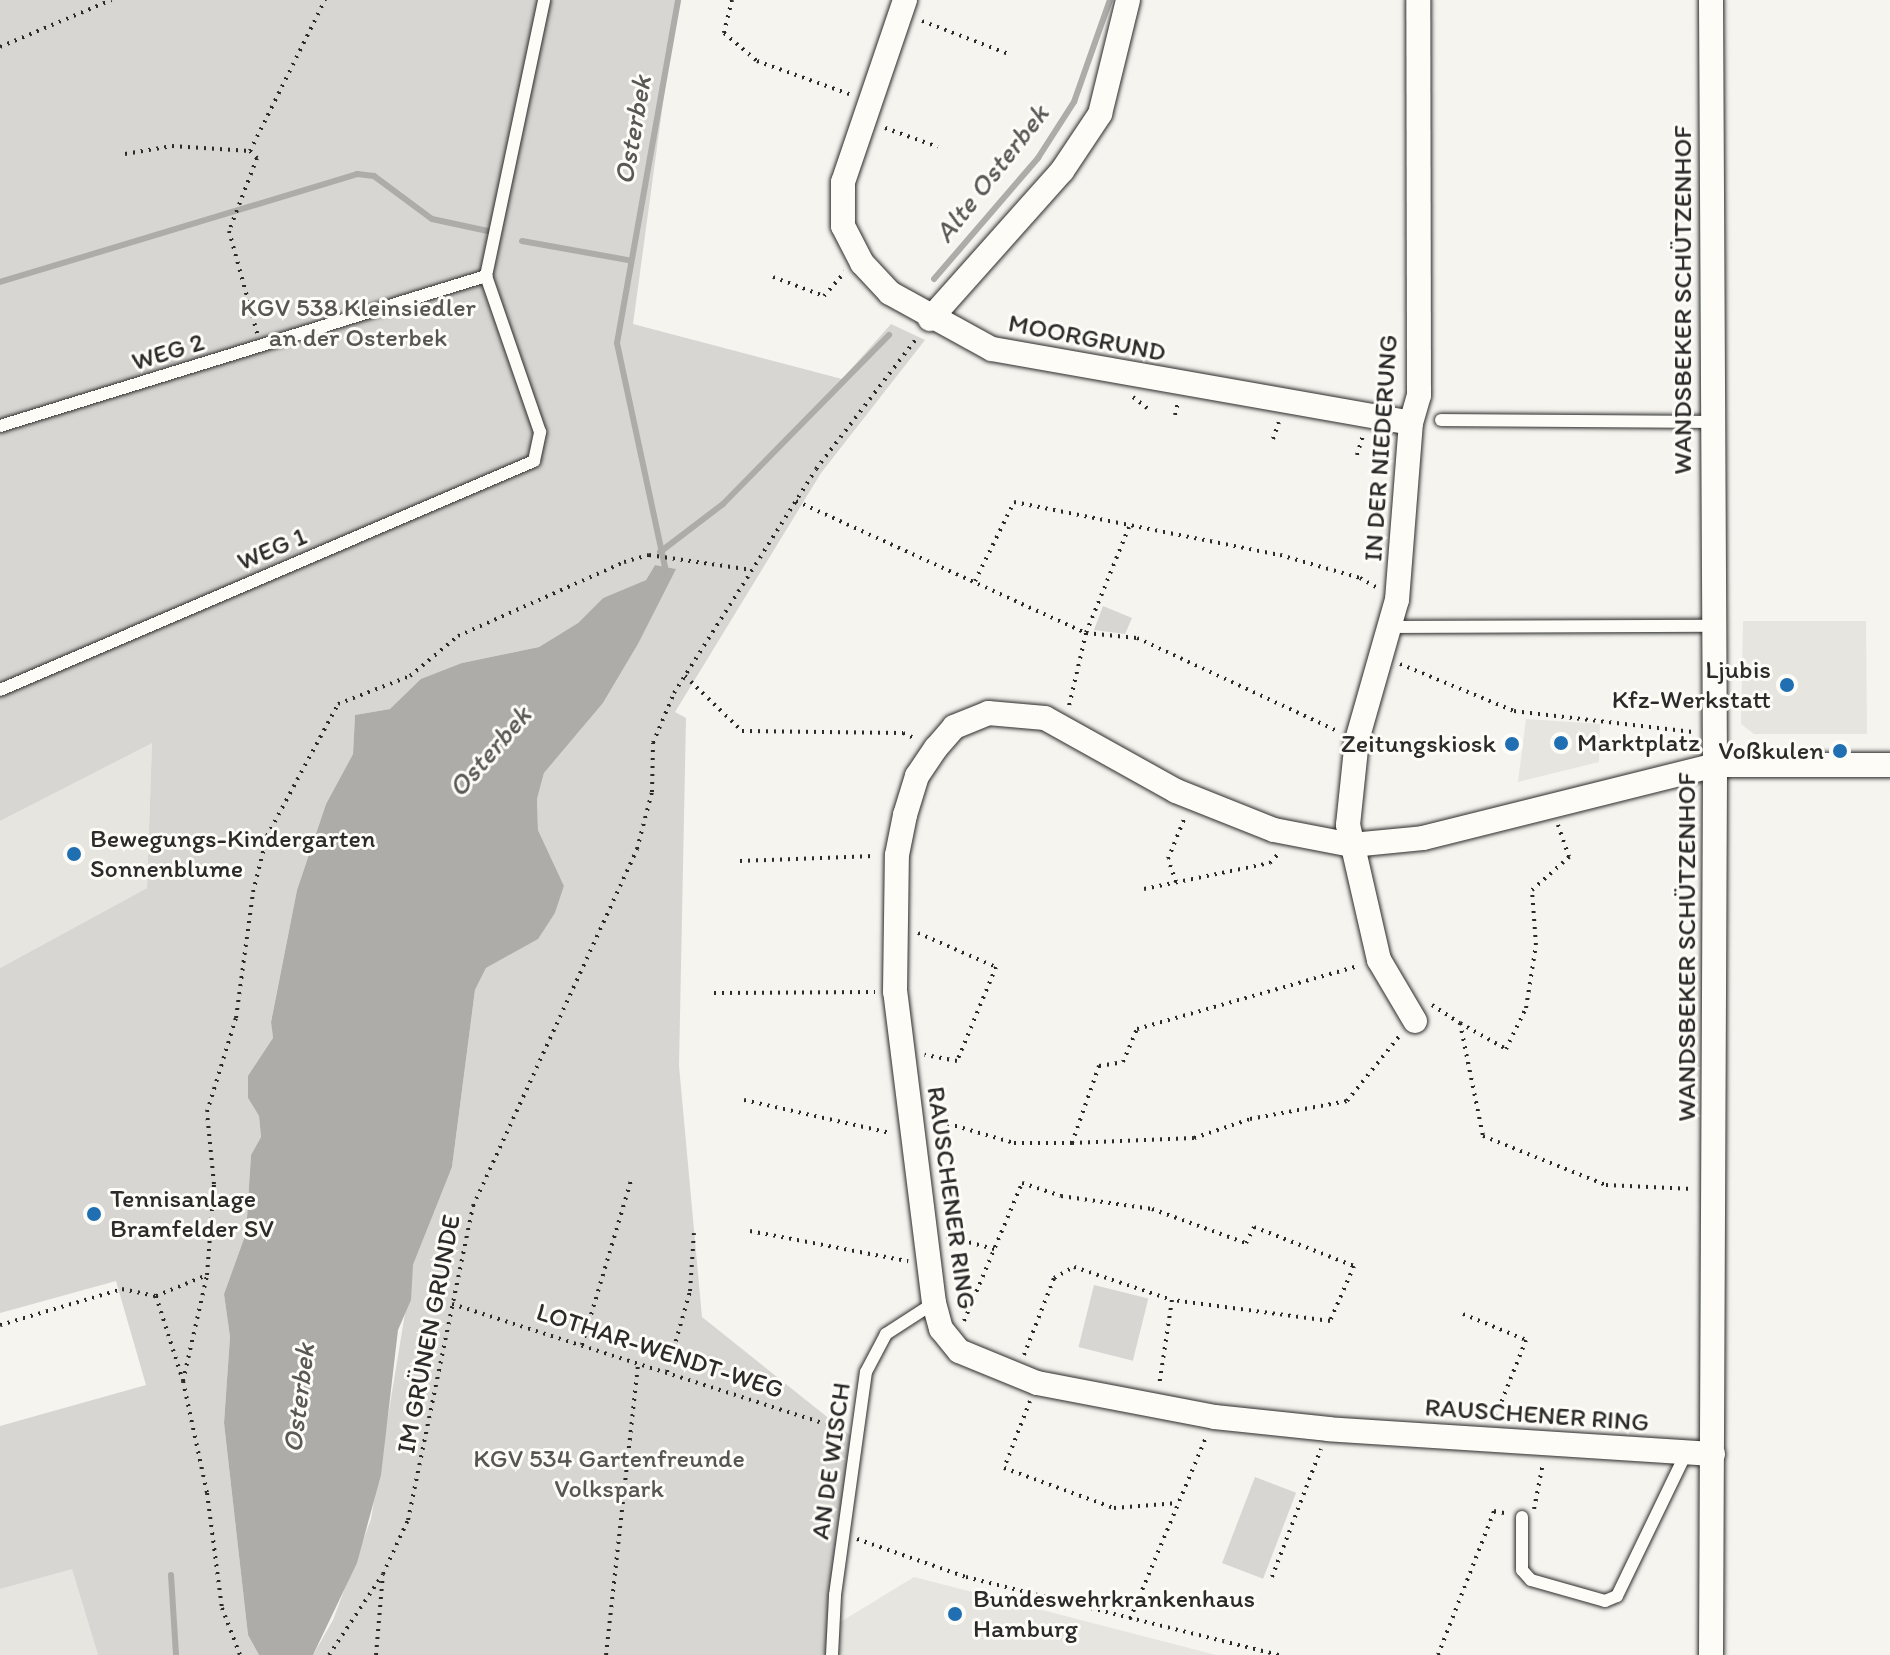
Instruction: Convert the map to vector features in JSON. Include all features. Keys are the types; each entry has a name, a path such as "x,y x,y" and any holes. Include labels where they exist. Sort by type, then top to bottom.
{"street":[{"path":"930,319 1062,171 1100,114 1128,0"},
{"name":"IN DER NIEDERUNG","path":"1352,845 1348,825 1357,740 1397,600 1411,423 1419,395 1418,0"},
{"name":"WANDSBEKER SCHÜTZENHOF","path":"1711,0 1715,765 1711,1655"},
{"name":"MOORGRUND","path":"903,6 843,182 843,226 859,256 890,293 930,319 992,349 1411,423"},
{"name":"RAUSCHENER RING","path":"1713,1454 1329,1429 1215,1417 1156,1408 1026,1380 983,1365 954,1344 941,1329 934,1303 895,992 894,923 897,855 917,776 954,727 988,713 1045,718 1192,798 1297,834 1352,845 1423,838 1715,765"},
{"path":"1715,765 1890,765"},
{"path":"1352,845 1379,960 1420,1010"}],"lane":[{"path":"486,276 544,0"},
{"name":"WEG 2","path":"0,426 486,276"},
{"name":"WEG 1","path":"0,690 534,461 540,432 486,276"},
{"path":"1441,420 1711,422"},
{"path":"1391,627 1713,626"},
{"name":"AN DE WISCH","path":"832,1655 843,1534 866,1372 886,1334 934,1303"},
{"path":"1522,1517 1522,1570 1531,1580 1605,1601 1617,1596 1686,1453"}],"path":[{"path":"0,47 111,0"},
{"path":"250,151 325,0"},
{"path":"732,0 724,33 757,61 938,147"},
{"path":"903,6 1009,54"},
{"path":"125,154 172,146 250,151 257,158 229,231 260,346"},
{"path":"773,277 824,296 859,256"},
{"name":"IM GRÜNEN GRUNDE","path":"376,1655 383,1574 408,1520 473,1206 551,1030 637,849 652,792 653,743 685,676 796,501 930,319"},
{"path":"796,501 912,558 975,581 1086,633 1137,638 1357,740"},
{"path":"975,581 1014,502 1280,555 1360,578 1397,600"},
{"path":"1064,728 1086,633 1129,527"},
{"path":"183,1381 207,1275 214,1184 207,1112 236,1018 253,892 267,836 338,704 410,676 458,636 649,555 752,570"},
{"path":"1383,657 1514,711 1707,733"},
{"path":"685,676 742,731 903,733 936,748"},
{"path":"1176,882 1168,859 1192,798"},
{"path":"909,1113 1014,1143 1194,1138 1250,1119 1347,1101 1420,1010 1460,1023 1506,1049 1526,1008 1536,945 1532,890 1569,857 1552,807"},
{"path":"1144,889 1270,863 1297,834"},
{"path":"740,861 897,855"},
{"path":"894,923 996,967 957,1061 902,1050"},
{"path":"1072,1143 1099,1066 1123,1062 1137,1029 1379,960"},
{"path":"714,993 895,992"},
{"path":"1460,1023 1483,1136 1606,1185 1715,1190"},
{"path":"744,1100 912,1139"},
{"path":"582,1345 631,1181"},
{"path":"954,1344 1022,1183 1061,1196 1152,1209 1246,1243 1254,1227 1354,1266 1330,1321 1172,1300 1074,1267 1054,1278 1004,1468 1114,1508 1178,1503"},
{"path":"750,1231 905,1261 928,1257"},
{"path":"925,1231 994,1249"},
{"path":"667,1372 690,1291 694,1233"},
{"path":"0,1325 122,1289 156,1296 207,1275"},
{"path":"156,1296 183,1381 207,1493 222,1608 240,1655"},
{"path":"1156,1408 1172,1300"},
{"name":"LOTHAR-WENDT-WEG","path":"452,1304 857,1434"},
{"path":"1463,1314 1526,1340 1486,1439"},
{"path":"606,1655 638,1363"},
{"path":"1130,1619 1215,1417"},
{"path":"1272,1577 1329,1429"},
{"path":"1438,1655 1494,1511 1532,1518 1546,1444"},
{"path":"843,1534 966,1577 1279,1655"},
{"path":"329,1655 383,1574"}],"shaded area":[{"path":"1743,621 1866,621 1867,734 1754,734 1741,724"},
{"name":"Marktplatz","path":"1526,719 1600,724 1599,762 1518,782"},
{"name":"Bewegungs-Kindergarten Sonnenblume","path":"152,742 147,888 0,968 0,821"},
{"path":"72,1568 98,1655 0,1655 0,1589"},
{"name":"Bundeswehrkrankenhaus Hamburg","path":"914,1577 1216,1655 834,1655 834,1626"}],"green space":[{"path":"0,0 677,0 633,324 842,379 891,324 925,340 821,473 675,712 686,718 679,1066 702,1317 851,1436 827,1655 313,1655 333,1620 371,1519 413,1265 452,1167 475,990 486,968 537,939 555,913 564,886 538,830 537,799 544,773 603,703 638,644 675,569 655,565 646,580 603,598 578,623 539,647 462,663 390,709 355,715 353,754 326,804 297,890 271,1021 273,1038 248,1098 259,1116 261,1137 251,1155 246,1233 224,1294 230,1337 224,1423 248,1635 259,1655 98,1655 72,1569 0,1589 0,1426 146,1385 116,1281 0,1313 0,968 147,888 152,743 0,821"},
{"path":"1103,606 1132,618 1125,634 1094,630"},
{"path":"1094,1285 1148,1299 1133,1361 1079,1347"},
{"path":"1255,1477 1296,1493 1263,1579 1222,1563"}],"water":[{"path":"655,565 676,569 638,644 603,703 544,773 537,799 538,830 564,886 555,913 538,939 486,968 475,990 452,1167 413,1265 411,1300 398,1330 381,1475 357,1563 313,1655 259,1655 248,1635 224,1423 230,1337 224,1294 246,1233 251,1155 261,1137 259,1116 248,1098 248,1076 273,1038 271,1022 297,890 326,804 353,754 355,715 390,709 421,679 462,663 539,647 578,623 603,598 646,580"}],"waterway":[{"name":"Osterbek","path":"661,573 665,567 617,343 678,0"},
{"name":"Alte Osterbek","path":"934,279 1038,158 1074,102 1110,0"},
{"path":"0,282 357,174 374,176 432,219 488,231"},
{"path":"522,241 628,260"},
{"name":"Alte Osterbek","path":"660,552 723,504 889,335"},
{"path":"171,1575 176,1655"}],"place":[{"name":"Ljubis Kfz-Werkstatt","path":"1787,685"},
{"name":"Marktplatz","path":"1561,743"},
{"name":"Zeitungskiosk","path":"1512,744"},
{"name":"Voßkulen","path":"1840,751"},
{"name":"Bewegungs-Kindergarten Sonnenblume","path":"74,854"},
{"name":"Tennisanlage Bramfelder SV","path":"94,1214"},
{"name":"Bundeswehrkrankenhaus Hamburg","path":"955,1614"}],"park label":[{"name":"KGV 538 Kleinsiedler an der Osterbek","path":"358,323"},
{"name":"KGV 534 Gartenfreunde Volkspark","path":"609,1474"}]}
